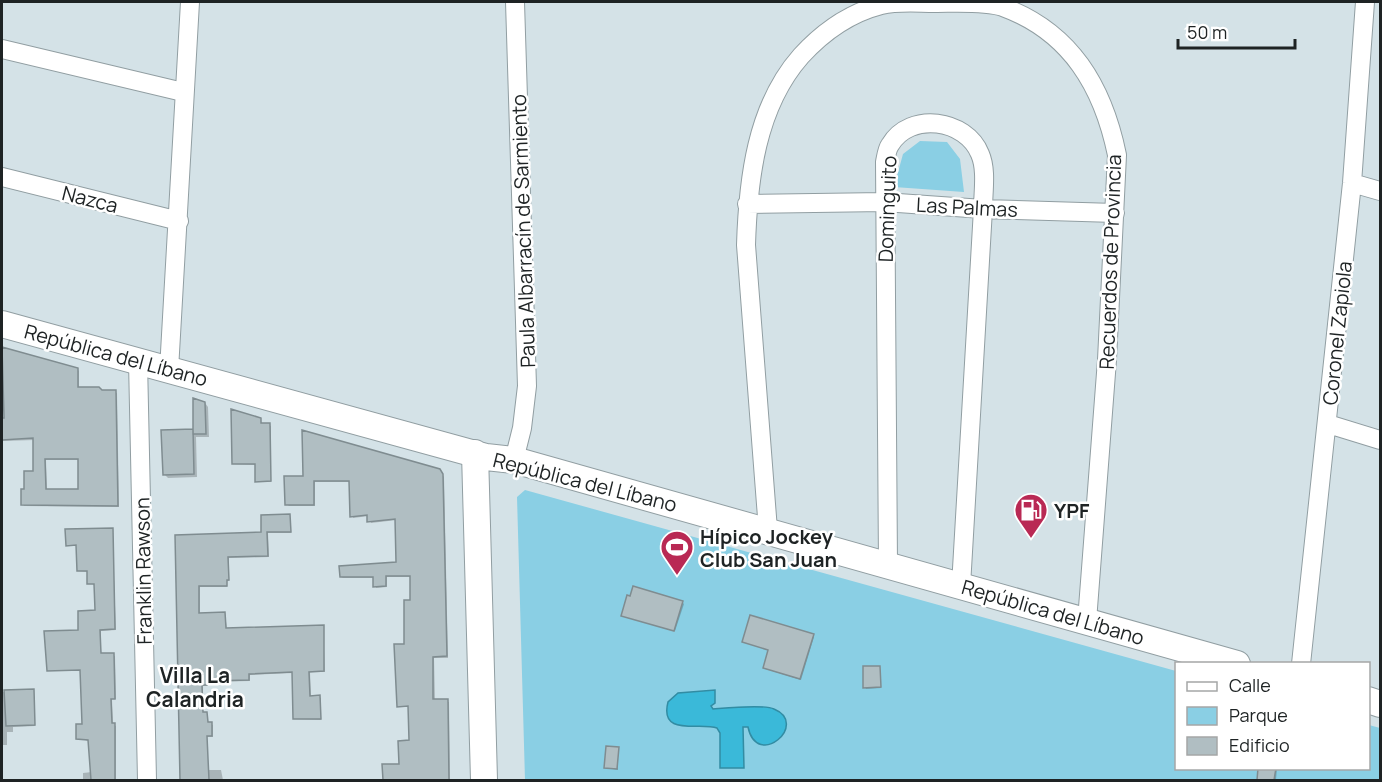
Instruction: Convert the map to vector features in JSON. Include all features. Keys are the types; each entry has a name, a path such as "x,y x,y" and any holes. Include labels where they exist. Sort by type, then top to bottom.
{"main road":[{"name":"República del Líbano","path":"2,324 475,453 514,460 1233,662"},
{"path":"475,453 484,780"}],"street":[{"path":"170,370 179,221 183,92 190,2"},
{"name":"Paula Albarracín de Sarmiento","path":"514,460 522,428 527,386 515,2"},
{"name":"Coronel Zapiola","path":"1301,662 1352,183 1365,2"},
{"name":"Recuerdos de Provincia","path":"768,530 746,245 747,204 761,130 782,84 800,57 822,36 849,18 881,3 1002,4 1041,27 1074,55 1094,85 1111,126 1117,155 1107,360 1088,621"},
{"path":"2,49 183,92"},
{"name":"Dominguito","path":"888,565 885,162 889,145 904,129 923,123 940,123 959,131 973,141 984,165 961,586"},
{"name":"Nazca","path":"2,177 179,221"},
{"path":"1352,183 1380,191"},
{"name":"Las Palmas","path":"747,204 884,202 983,209 1115,213"},
{"name":"Franklin Rawson","path":"138,361 147,780"},
{"path":"1328,424 1380,440"}],"green space":[{"path":"920,141 947,142 960,159 964,192 894,187 903,154"},
{"name":"Hípico Jockey Club San Juan","path":"525,490 1175,671 1175,770 1370,770 1370,725 1380,728 1380,780 525,780 517,497"}],"shaded area":[{"path":"715,690 715,703 711,706 713,709 762,707 774,709 784,716 786,724 784,733 770,744 761,744 753,739 748,727 743,727 744,768 720,768 720,733 717,728 683,726 669,720 668,702 678,693"}],"building":[{"path":"2,347 78,368 78,387 116,390 118,506 21,505 24,471 33,471 33,438 2,440 2,418 4,418","holes":["45,459 78,459 78,489 46,489"]},
{"path":"193,398 205,402 206,434 193,434"},
{"path":"231,409 261,418 261,423 270,423 271,481 255,482 255,464 232,464"},
{"path":"193,429 194,474 163,475 161,430"},
{"path":"302,430 440,469 443,474 447,656 433,657 433,699 448,699 449,780 383,780 382,764 399,764 398,741 409,740 408,706 397,707 394,644 404,644 404,600 410,600 410,576 386,576 386,586 373,587 373,577 340,577 339,566 396,562 395,519 367,522 367,515 350,517 349,481 314,481 314,505 285,505 284,476 303,476"},
{"path":"290,514 291,532 267,532 268,556 228,557 227,586 199,586 199,613 225,612 226,628 324,625 324,671 309,672 310,696 320,695 321,719 293,719 292,672 249,674 249,680 207,681 207,685 202,685 203,712 207,712 208,722 212,722 212,736 207,736 209,780 180,780 175,535 261,532 261,515"},
{"path":"113,528 115,629 100,630 101,653 114,653 115,699 111,699 112,723 115,723 115,780 91,780 88,740 76,739 76,724 82,724 80,670 47,671 44,631 78,630 78,611 95,610 94,584 87,584 87,571 77,571 76,545 66,546 65,529"},
{"path":"633,586 683,601 674,631 621,616 627,595 630,596"},
{"path":"750,615 814,634 800,679 763,668 768,650 742,642"},
{"path":"863,666 880,666 881,687 863,688"},
{"path":"34,689 35,725 6,726 4,690"},
{"path":"606,746 619,747 617,769 604,768"},
{"path":"1258,770 1276,770 1274,780 1257,780"}],"place":[{"name":"YPF","path":"1031,539"},
{"name":"Hípico Jockey Club San Juan","path":"677,576"}],"district":[{"name":"Villa La Calandria","path":"195,687"}]}
